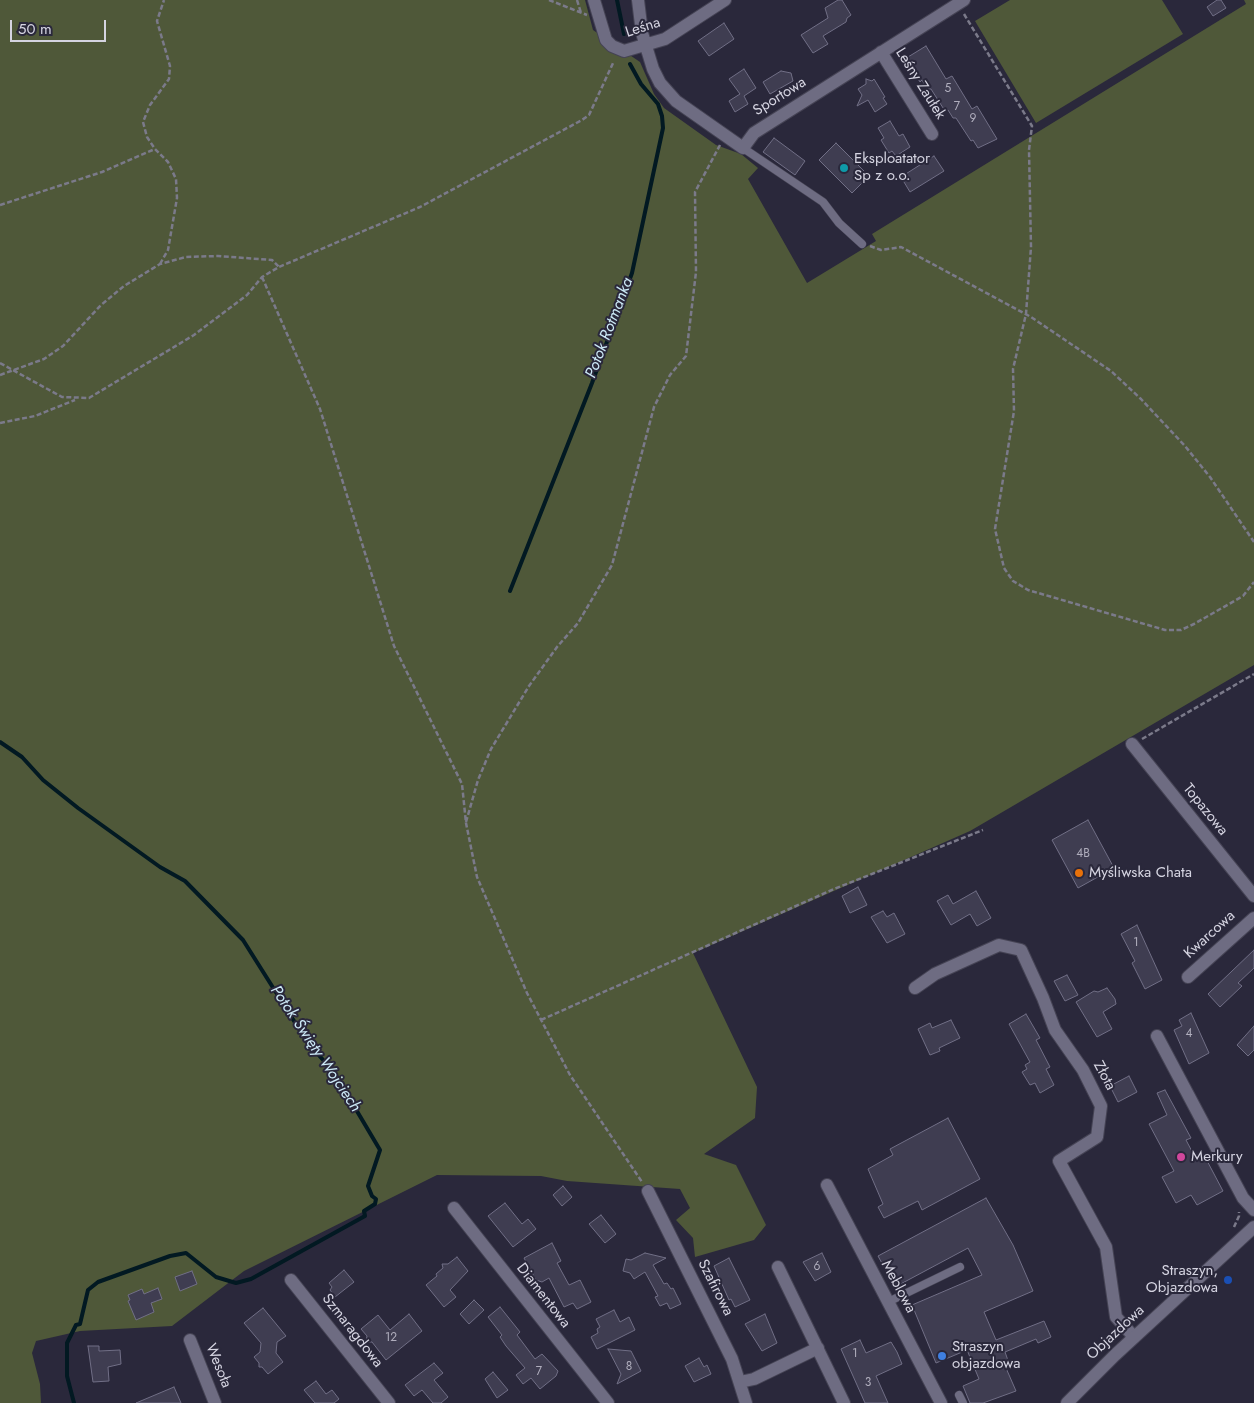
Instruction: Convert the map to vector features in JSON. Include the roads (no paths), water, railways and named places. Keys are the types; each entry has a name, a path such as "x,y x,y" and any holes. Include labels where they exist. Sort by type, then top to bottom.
{"street":[{"name":"Leśna","path":"594,0 606,40 619,50 624,51 646,46 676,34 725,0"},
{"path":"638,0 646,46 653,69 667,92 676,101 743,148"},
{"name":"Sportowa","path":"743,148 754,133 961,2"},
{"name":"Leśny Zaułek","path":"881,52 932,134"},
{"name":"Topazowa","path":"1132,744 1254,896"},
{"name":"Kwarcowa","path":"1188,977 1254,918"},
{"name":"Złota","path":"915,988 935,974 1000,945 1021,950 1055,1030 1083,1070 1101,1106 1097,1137 1059,1161 1106,1247 1116,1317 1134,1337"},
{"path":"1157,1036 1243,1198 1254,1210"},
{"name":"Meblowa","path":"827,1185 941,1403"},
{"name":"Szafirowa","path":"648,1191 732,1359 746,1403"},
{"name":"Diamentowa","path":"454,1208 608,1403"},
{"name":"Objazdowa","path":"1067,1403 1134,1337 1254,1226"},
{"path":"778,1267 844,1403"},
{"name":"Szmaragdowa","path":"291,1280 389,1403"},
{"name":"Wesoła","path":"190,1340 215,1403"},
{"path":"740,1382 754,1380 818,1348"}],"lane":[{"path":"743,148 823,202 839,223 862,244"},
{"path":"888,1302 960,1267"},
{"path":"959,1394 963,1403"}],"waterway":[{"name":"Potok Rotmanka","path":"617,0 624,34"},
{"name":"Potok Rotmanka","path":"510,591 592,383 632,273 663,128 658,104 641,84 630,64"},
{"name":"Potok Święty Wojciech","path":"0,742 22,757 43,780 78,808 160,867 185,881 243,940 306,1040 335,1074 380,1150 368,1186 372,1196 376,1199 375,1204 364,1211 365,1216 251,1279 236,1283 216,1277 186,1253 170,1256 98,1282 88,1290 80,1324 76,1325 67,1343 67,1376 74,1403"}],"place":[{"name":"Eksploatator Sp z o.o.","path":"844,168"},
{"name":"Myśliwska Chata","path":"1079,873"},
{"name":"Merkury","path":"1181,1157"},
{"name":"Straszyn, Objazdowa","path":"1228,1280"},
{"name":"Straszyn objazdowa","path":"942,1356"}]}
